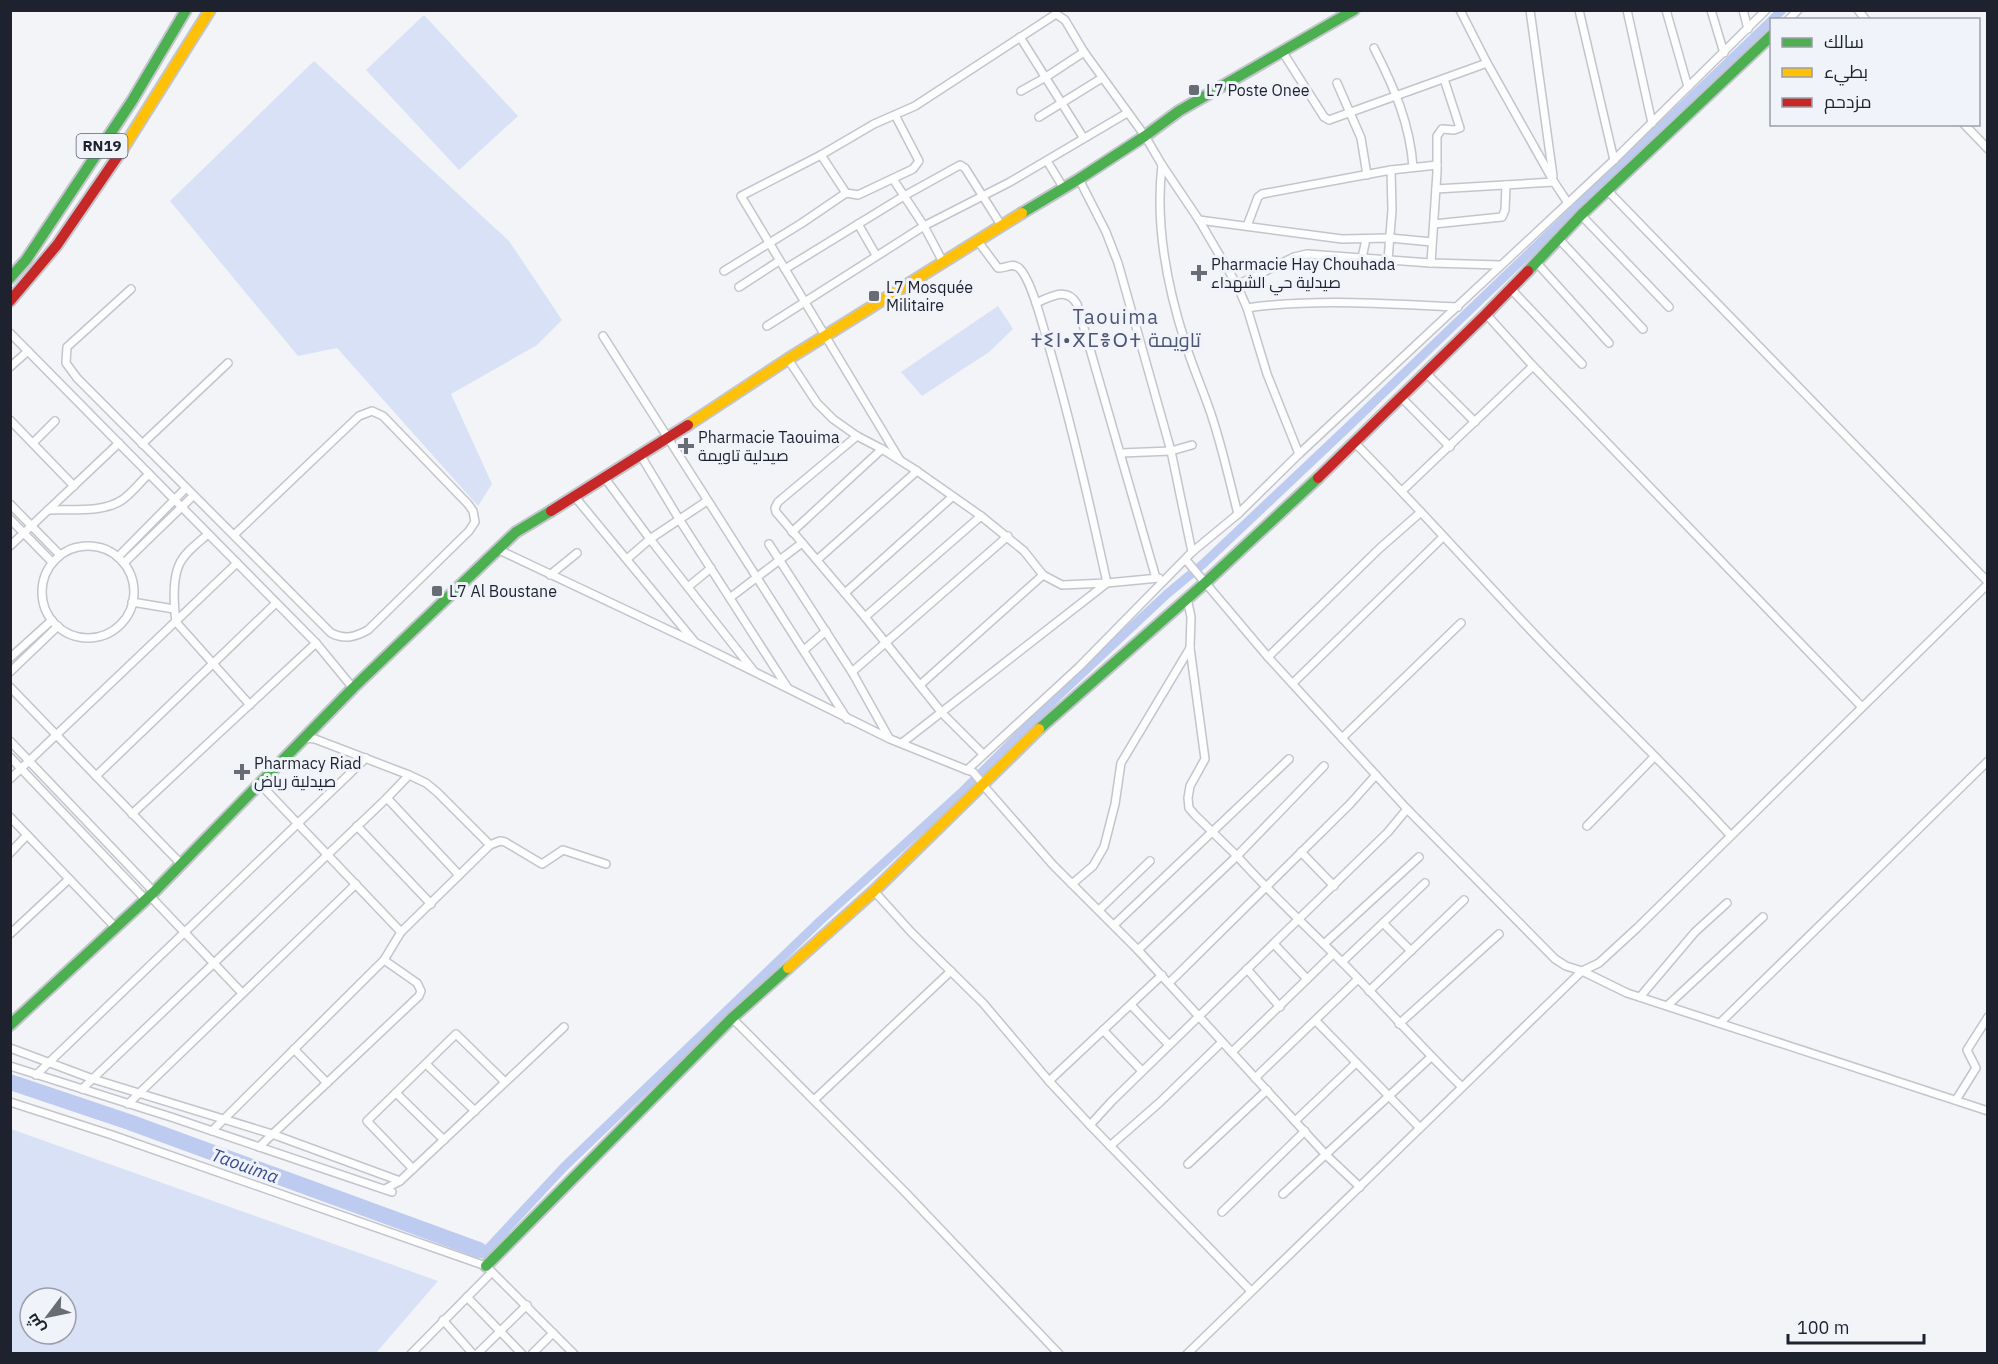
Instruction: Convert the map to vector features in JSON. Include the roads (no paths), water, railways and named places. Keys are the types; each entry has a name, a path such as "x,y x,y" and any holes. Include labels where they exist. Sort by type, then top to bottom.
{"street":[{"name":"RN19","path":"10,278 32,250 132,101 186,10"},
{"name":"RN19","path":"10,301 64,235 130,138 210,10"},
{"path":"10,1025 182,865 353,688 516,532 641,456 668,436 977,240 1079,179 1179,111 1354,10"},
{"path":"1460,10 1487,63 1568,203"},
{"path":"1530,10 1554,182"},
{"path":"1579,10 1614,160"},
{"path":"1627,10 1652,123"},
{"path":"1665,10 1688,87"},
{"path":"1711,10 1724,53"},
{"path":"1743,10 1748,29"},
{"path":"970,771 983,754 1079,668 1167,577 1188,563 1192,552 1238,514 1299,454 1596,177 1766,10"},
{"path":"900,460 741,196 821,155 874,124 915,106 1056,14 1065,20 1126,113 1145,136 1199,220 1237,285 1247,308 1267,374 1299,454"},
{"path":"413,1353 467,1297 489,1269 732,1018 874,891 1018,748 1187,597 1201,579 1354,443 1486,314 1581,215 1770,37"},
{"path":"1020,38 1083,137"},
{"path":"1374,48 1396,95 1409,132 1413,167"},
{"path":"1282,51 1326,119 1332,120 1487,63"},
{"path":"1021,91 1084,52"},
{"path":"1040,117 1102,78"},
{"path":"1431,263 1438,132 1442,129 1457,130 1460,126 1444,79"},
{"path":"1337,83 1361,138 1367,175"},
{"path":"767,327 924,226 1047,161 1083,137 1126,113"},
{"path":"821,155 846,192 858,195 913,169 919,161 895,115"},
{"path":"1966,126 1988,149"},
{"path":"1047,161 1063,187"},
{"path":"785,269 904,196 960,165 1001,225"},
{"path":"1162,165 1159,209 1172,291 1185,342 1213,420 1238,514"},
{"path":"1247,226 1260,195 1391,170 1437,165"},
{"path":"1388,260 1392,210 1391,170"},
{"path":"1186,1353 1582,971 1599,963 1617,947 1988,583 1596,177"},
{"path":"892,179 924,226 943,262"},
{"path":"1079,179 1106,232 1118,263 1172,451 1192,552"},
{"path":"1436,189 1554,182"},
{"path":"1434,224 1502,217 1505,210 1506,185"},
{"path":"724,271 846,192"},
{"path":"1581,215 1669,307"},
{"path":"1199,220 1342,239 1390,238 1432,242"},
{"path":"858,224 876,255"},
{"path":"1558,238 1643,329"},
{"path":"977,240 998,268 1012,265 1021,270 1036,303 1075,438 1107,583"},
{"path":"1362,258 1366,240"},
{"path":"1237,285 1294,257 1306,254 1431,263 1500,265"},
{"path":"740,287 779,261"},
{"path":"1536,262 1609,343"},
{"path":"1510,288 1582,364"},
{"path":"131,289 67,348 66,363 77,378 185,489 331,633 349,638 369,630 470,531 475,522 468,504 383,416 372,411 359,416 234,535"},
{"path":"1036,303 1066,294 1077,304 1156,578"},
{"path":"1247,308 1317,302 1458,307"},
{"path":"1486,314 1533,366 1862,706"},
{"path":"10,333 316,643 353,688"},
{"path":"603,336 847,719"},
{"path":"10,367 28,351"},
{"path":"788,359 817,403 833,419 857,436 882,448 917,471 1008,536 1024,550 1043,575 1062,585 1167,577"},
{"path":"142,444 228,363"},
{"path":"1402,491 1533,366"},
{"path":"1426,374 1475,422"},
{"path":"1401,397 1450,447"},
{"path":"10,420 74,486"},
{"path":"33,443 55,421"},
{"path":"857,436 776,505 776,512 866,616 942,713 983,754"},
{"path":"10,546 118,443"},
{"path":"1354,443 1730,835"},
{"path":"1120,453 1172,451 1192,445"},
{"path":"792,532 882,448"},
{"path":"641,456 788,689"},
{"path":"817,560 917,471"},
{"path":"48,510 113,505 123,500 149,474"},
{"path":"604,477 650,540 754,672"},
{"path":"121,560 185,489"},
{"path":"121,560 193,496"},
{"path":"575,496 696,643"},
{"path":"845,593 952,497"},
{"path":"627,559 650,540 707,501"},
{"path":"10,504 60,555"},
{"path":"1268,657 1380,548 1421,512"},
{"path":"866,616 981,516"},
{"path":"10,519 52,562"},
{"path":"208,534 178,566 174,609 176,622 250,705"},
{"path":"852,672 1008,536"},
{"path":"1293,683 1443,537"},
{"path":"731,597 802,543"},
{"path":"769,544 852,672 890,739"},
{"path":"83,546 102,548 121,560 130,575 133,588 128,614 119,625 96,637 82,637 69,634 51,620 45,609 42,591 46,572 60,555 83,546"},
{"path":"497,549 696,643 847,719 970,771 1072,884 1162,975 1326,1155 1360,1187"},
{"path":"550,575 577,553"},
{"path":"10,779 237,563"},
{"path":"1188,563 1268,657 1407,809 1555,959 1566,966 1640,997 1988,1111"},
{"path":"688,587 711,568"},
{"path":"920,685 1043,575"},
{"path":"902,743 1107,583"},
{"path":"1187,597 1191,617 1190,648 1205,759 1190,786 1188,798 1190,808 1461,1086"},
{"path":"132,602 174,609"},
{"path":"96,776 276,603"},
{"path":"10,658 51,620"},
{"path":"1342,738 1461,623"},
{"path":"10,672 58,626"},
{"path":"804,650 826,632"},
{"path":"132,814 316,643"},
{"path":"1072,884 1093,866 1104,847 1115,804 1121,763 1190,648"},
{"path":"10,687 182,865"},
{"path":"305,738 315,739 409,775 437,792 490,845"},
{"path":"10,741 31,761 150,896"},
{"path":"10,757 150,896 243,993"},
{"path":"1587,826 1654,757"},
{"path":"36,1075 366,758"},
{"path":"1114,925 1289,759"},
{"path":"1720,1023 1988,761"},
{"path":"1138,950 1238,856 1324,766"},
{"path":"82,1089 409,775"},
{"path":"1169,983 1376,775"},
{"path":"260,784 401,932"},
{"path":"387,798 459,875"},
{"path":"1090,1125 1168,1045 1299,921 1388,832 1407,809"},
{"path":"10,817 116,928"},
{"path":"357,826 431,904"},
{"path":"10,853 27,836"},
{"path":"212,1131 384,960 401,932 490,845 500,841 505,842 542,864 563,850 606,864"},
{"path":"1301,852 1334,886"},
{"path":"1324,944 1419,856"},
{"path":"1099,910 1150,861"},
{"path":"10,934 69,879"},
{"path":"1342,962 1425,883"},
{"path":"128,1104 356,884"},
{"path":"874,891 983,1003 1049,1081 1090,1125 1251,1291"},
{"path":"1369,991 1464,900"},
{"path":"1640,997 1695,932 1727,903"},
{"path":"1668,1005 1763,917"},
{"path":"1383,923 1411,951"},
{"path":"1399,1024 1499,934"},
{"path":"1274,944 1307,979"},
{"path":"1232,1052 1333,954"},
{"path":"259,1147 419,996 421,991 417,983 384,960"},
{"path":"1247,969 1280,1006"},
{"path":"814,1100 951,972"},
{"path":"1049,1081 1162,975"},
{"path":"1255,1077 1358,979"},
{"path":"1131,1005 1168,1045"},
{"path":"1956,1100 1976,1068 1967,1050 1988,1017"},
{"path":"732,1018 905,1192 1059,1353"},
{"path":"1316,1021 1419,1127"},
{"path":"10,1066 388,1190 564,1027"},
{"path":"1103,1030 1142,1071"},
{"path":"413,1169 367,1121 456,1034 506,1082"},
{"path":"1110,1146 1159,1103 1222,1042"},
{"path":"10,1048 93,1078 272,1134 400,1180"},
{"path":"294,1049 327,1083"},
{"path":"1283,1194 1431,1057"},
{"path":"1295,1120 1356,1063"},
{"path":"426,1064 475,1111"},
{"path":"1188,1164 1267,1090"},
{"path":"396,1094 444,1140"},
{"path":"10,1102 112,1135 489,1269 574,1353"},
{"path":"1222,1212 1305,1131"},
{"path":"467,1297 522,1353"},
{"path":"443,1320 475,1353 527,1305"},
{"path":"532,1353 553,1333"}],"waterway":[{"path":"1774,18 1782,10"},
{"path":"479,1250 483,1254 564,1167 820,921 963,791 1057,697 1167,594 1203,564 1348,427 1770,22"},
{"name":"Taouima","path":"10,1082 129,1122 479,1250"}],"place":[{"name":"L7 Poste Onee","path":"1194,90"},
{"name":"Pharmacie Hay Chouhada صيدلية حي الشهداء","path":"1199,273"},
{"name":"L7 Mosquée Militaire","path":"874,296"},
{"name":"Pharmacie Taouima صيدلية تاويمة","path":"686,446"},
{"name":"L7 Al Boustane","path":"437,591"},
{"name":"Pharmacy Riad صيدلية رياض","path":"242,772"}],"district":[{"name":"Taouima ⵜⵉⵏ•ⴳⵎⴻⵔⵜ تاويمة","path":"1116,328"}]}
